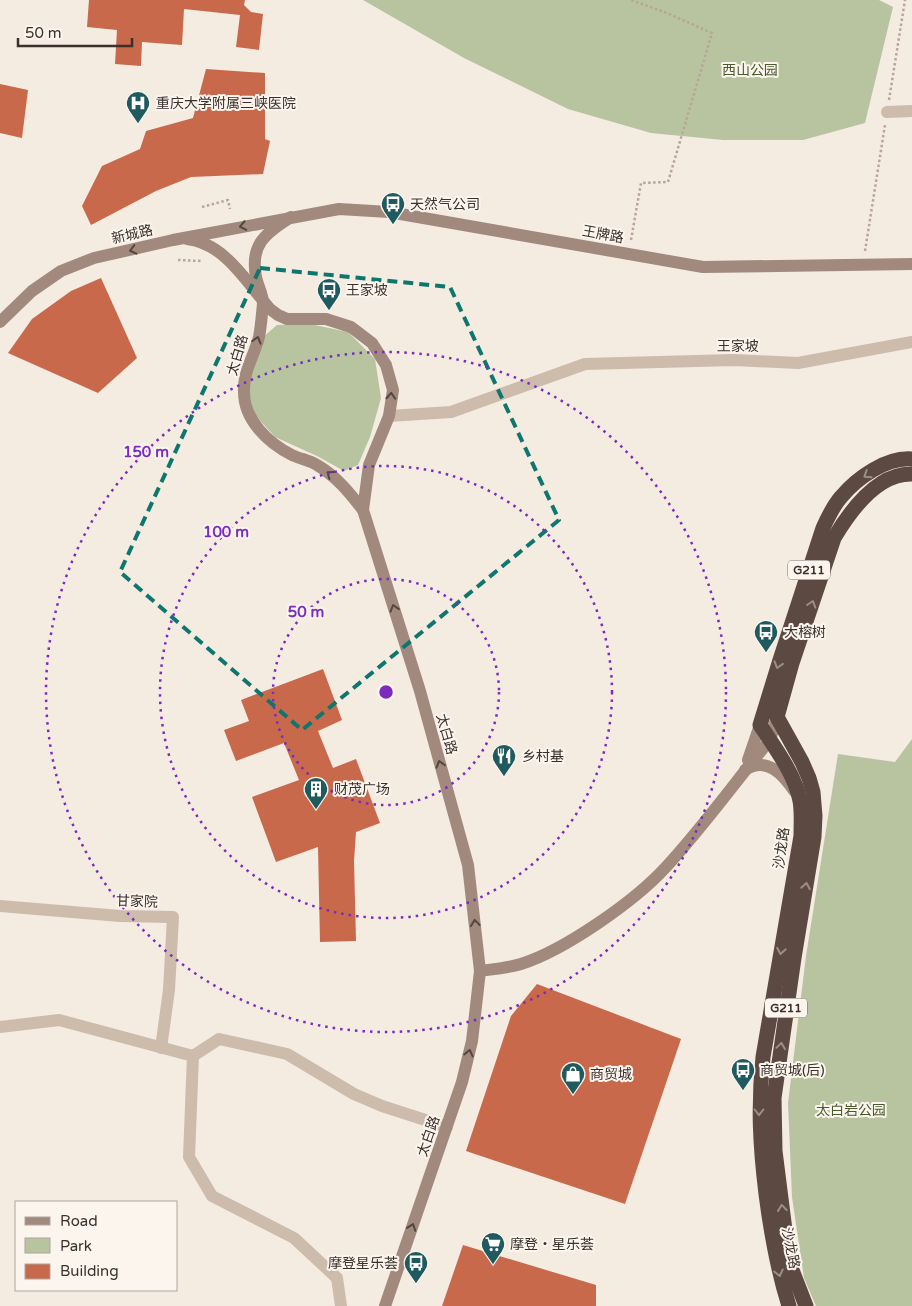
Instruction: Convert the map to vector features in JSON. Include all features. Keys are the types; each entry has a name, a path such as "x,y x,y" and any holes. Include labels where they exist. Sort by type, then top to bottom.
{"highway":[{"name":"G211","path":"760,725 823,528 831,511 841,496 865,476 891,462 904,458 912,459"},
{"name":"G211","path":"777,717 792,663 834,538 858,503 874,489 890,479 912,474"},
{"name":"沙龙路","path":"777,717 810,778 815,816 814,837 778,1068 774,1118 775,1151 787,1246 792,1270 806,1306"},
{"name":"沙龙路","path":"760,725 790,773 800,799 801,836 763,1057 759,1093 762,1157 773,1246 789,1306"}],"main road":[{"name":"王牌路","path":"291,218 339,209 389,212 703,267 912,264"},
{"name":"新城路","path":"0,322 32,291 61,271 94,258 180,238 291,218"},
{"name":"太白路","path":"291,218 269,232 257,246 256,278 263,301 259,337 246,371 244,392 248,414 258,428 275,444 292,455 316,464 335,477 363,510 420,690 468,865 480,971 472,1041 462,1082 385,1306"},
{"name":"太白路","path":"180,238 200,242 220,252 263,301 278,315 288,319 326,319 352,327 372,343 386,365 393,390 390,416 369,466 363,510"},
{"path":"480,971 521,964 540,956 590,928 632,898 666,868 770,740 777,717"},
{"path":"743,772 760,725"},
{"path":"743,772 754,765 761,764 770,767 780,774 800,799"}],"street":[{"path":"887,112 912,111"},
{"name":"王家坡","path":"390,416 451,412 585,364 734,360 798,363 912,342"},
{"name":"甘家院","path":"0,906 120,916 173,917 169,990 161,1048"},
{"path":"0,1028 59,1020 193,1056 220,1039 287,1054 354,1094 382,1106 447,1127"},
{"path":"193,1056 189,1157 212,1196 294,1238 336,1278 341,1306"}],"path":[{"path":"628,254 641,183 668,182 712,33 667,13 631,0"},
{"path":"863,264 905,0"},
{"path":"202,207 228,200 230,209"},
{"path":"178,260 201,261"}],"highlighted area":[{"path":"260,268 450,287 559,520 302,730 120,572"}],"green space":[{"name":"西山公园","path":"363,0 879,0 893,7 865,123 803,140 723,140 651,133 568,109 464,58"},
{"path":"310,324 348,332 375,359 381,398 370,437 358,465 344,471 317,456 275,437 255,415 247,389 262,338 277,325"},
{"name":"太白岩公园","path":"912,739 912,1306 816,1306 804,1278 792,1197 788,1103 806,956 838,754 895,762"}],"building":[{"path":"89,0 245,0 244,5 251,12 263,14 259,50 236,47 240,15 184,9 182,45 142,42 141,66 115,64 117,30 87,27"},
{"path":"206,69 265,73 265,139 270,141 263,174 191,177 156,191 91,225 82,206 102,166 140,149 146,131 193,118"},
{"path":"0,84 28,90 22,138 0,133"},
{"path":"101,278 137,358 98,393 8,353 32,319 71,291"},
{"name":"财茂广场","path":"323,669 342,720 318,731 333,768 356,759 380,823 356,832 354,861 356,941 320,942 318,847 276,862 252,797 299,780 284,743 236,761 224,730 249,721 241,700"},
{"name":"商贸城","path":"537,984 681,1039 625,1204 466,1151 511,1016"},
{"name":"摩登・星乐荟","path":"463,1245 596,1285 596,1306 442,1306"}],"place":[{"name":"重庆大学附属三峡医院","path":"138,124"},
{"name":"天然气公司","path":"393,225"},
{"name":"王家坡","path":"329,311"},
{"name":"大榕树","path":"766,653"},
{"name":"乡村基","path":"504,777"},
{"name":"财茂广场","path":"316,810"},
{"name":"商贸城(后)","path":"743,1091"},
{"name":"商贸城","path":"573,1095"},
{"name":"摩登・星乐荟","path":"493,1265"},
{"name":"摩登星乐荟","path":"416,1284"}]}
